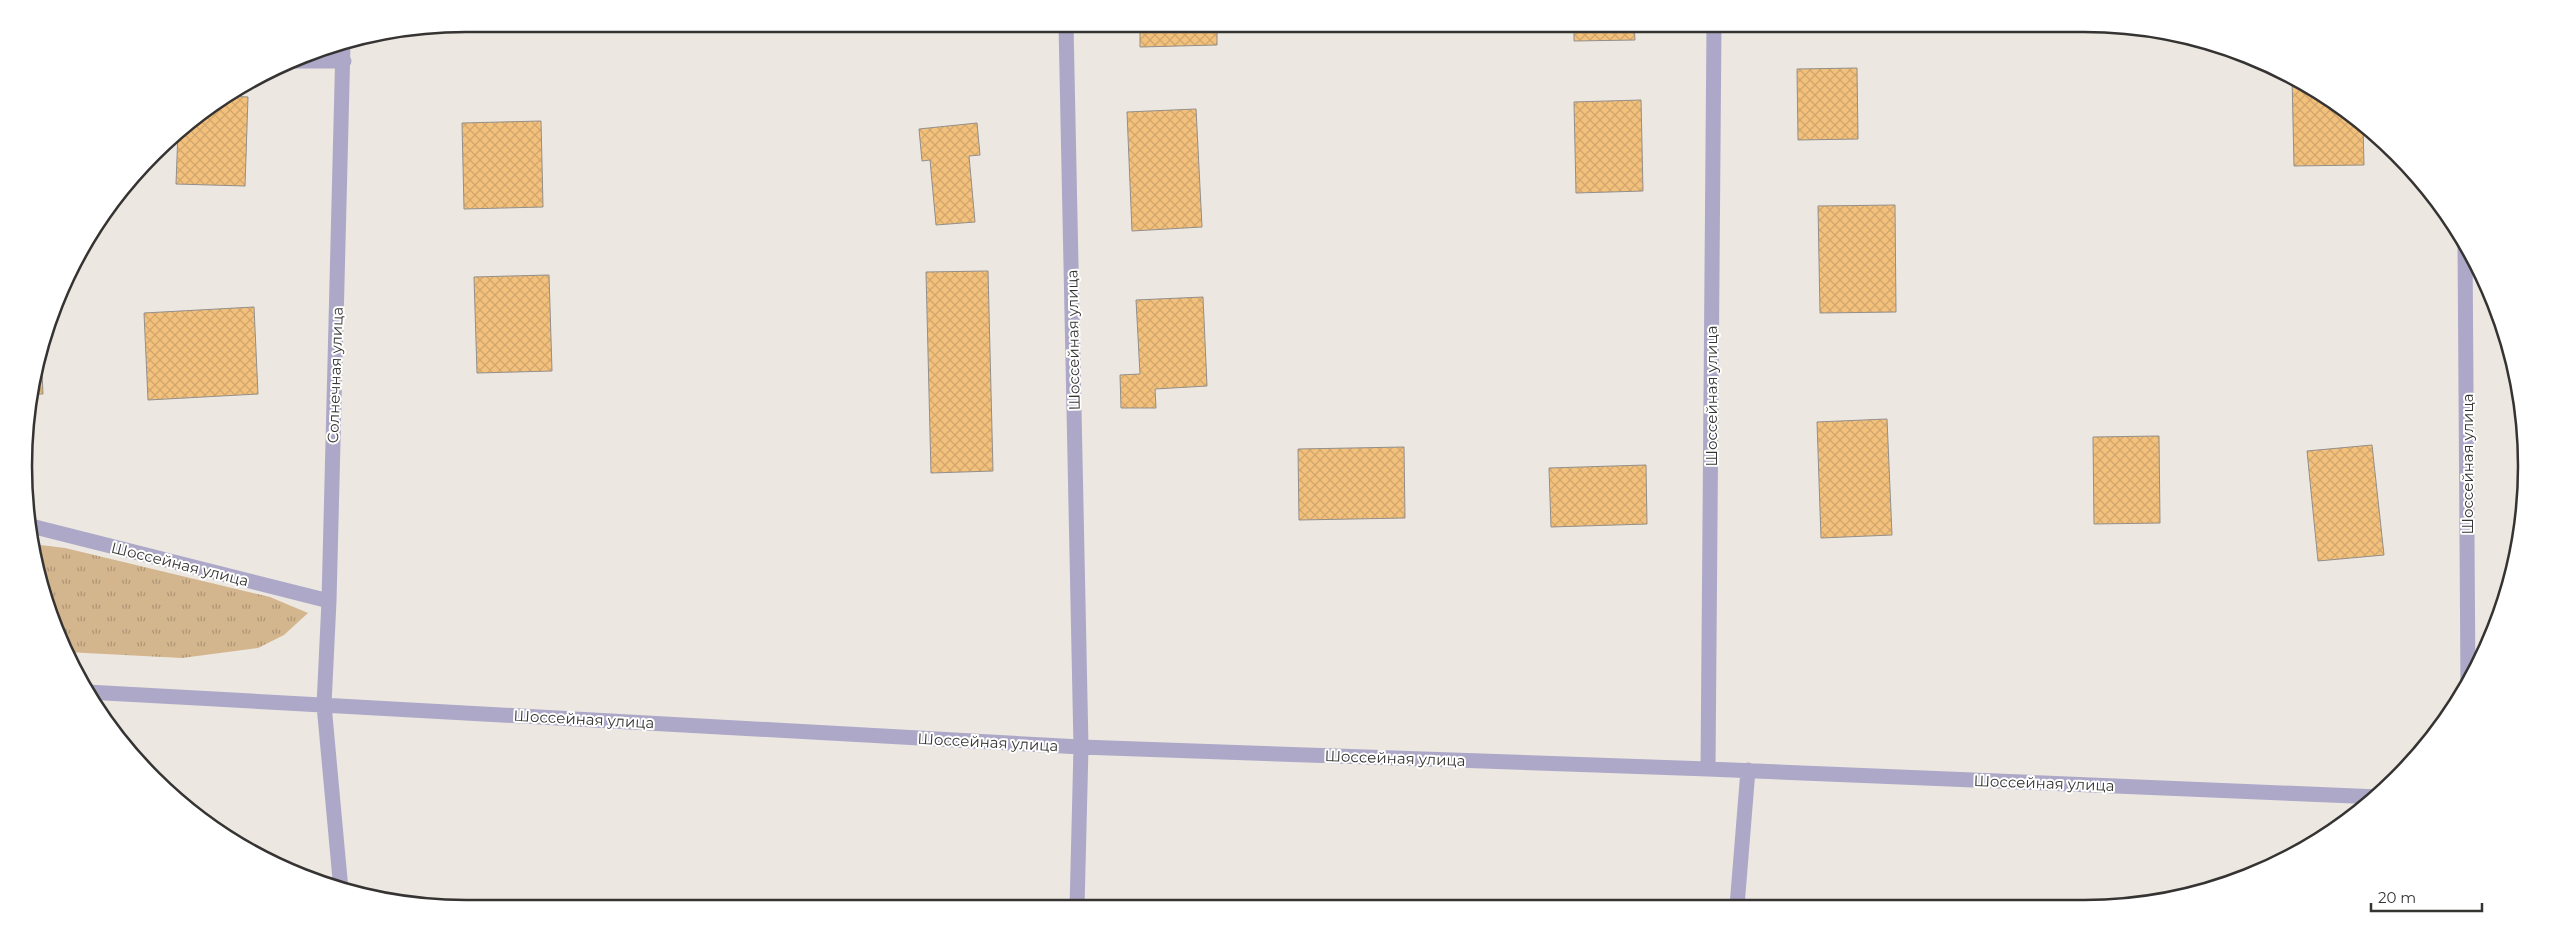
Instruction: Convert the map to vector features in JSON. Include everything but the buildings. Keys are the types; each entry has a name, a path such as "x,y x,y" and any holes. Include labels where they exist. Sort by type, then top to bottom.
{"street":[{"name":"Шоссейная улица","path":"1066,32 1081,747"},
{"name":"Шоссейная улица","path":"1708,769 1714,32"},
{"name":"Солнечная улица","path":"340,881 324,705 329,601 344,50"},
{"path":"314,61 344,61"},
{"name":"Шоссейная улица","path":"2465,259 2468,669"},
{"name":"Шоссейная улица","path":"37,527 329,601"},
{"name":"Шоссейная улица","path":"96,693 1081,747 1748,770 2367,796"},
{"path":"1077,900 1081,747"},
{"path":"1737,900 1748,770"}],"green space":[{"path":"40,545 65,548 270,597 308,613 284,635 258,648 182,658 75,652 47,579"}]}
